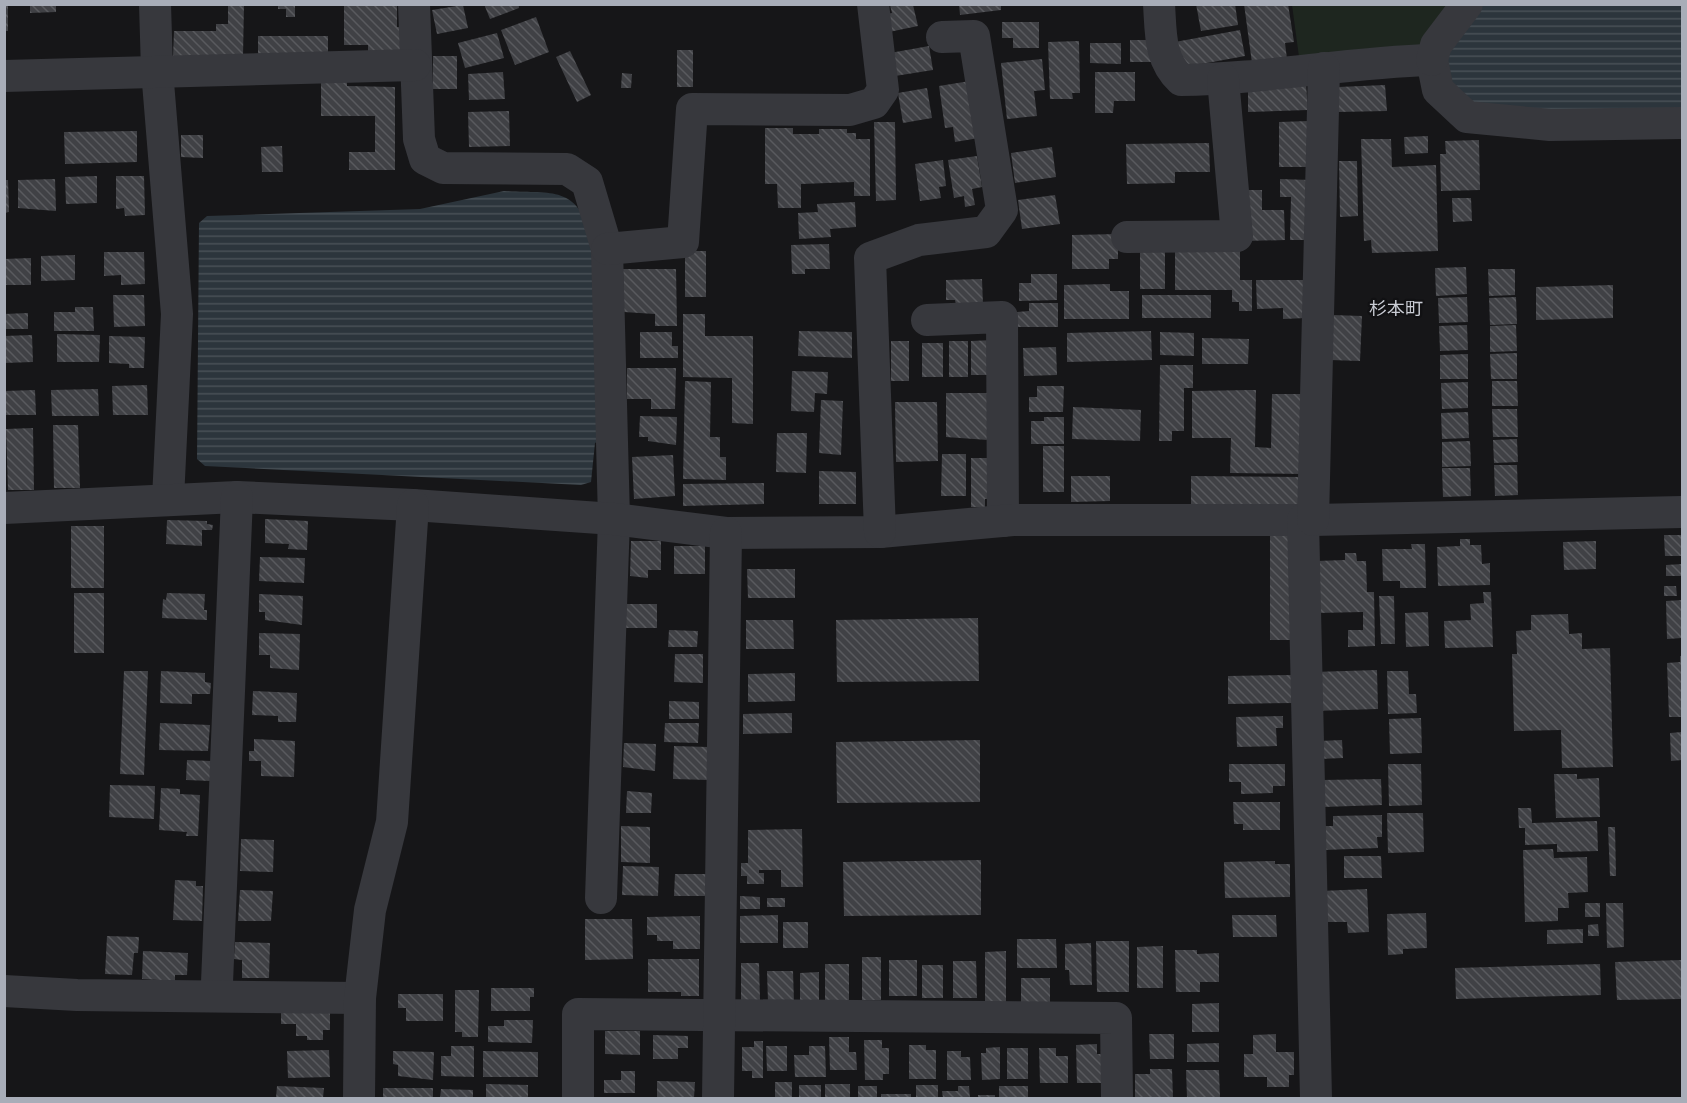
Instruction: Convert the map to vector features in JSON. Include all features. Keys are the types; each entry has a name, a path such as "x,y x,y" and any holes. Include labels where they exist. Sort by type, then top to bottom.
{"street":[{"path":"155,4 157,70 177,315 168,499"},
{"path":"414,4 418,139 425,159 443,168 567,169 587,182 607,249 614,519 601,898"},
{"path":"607,249 683,242 692,109 850,111 874,103 883,90 873,4"},
{"path":"1159,4 1162,45 1168,68 1181,80 1223,79 1373,62 1432,60"},
{"path":"1467,4 1436,45 1432,60 1438,90 1467,117 1550,125 1683,123"},
{"path":"880,532 870,258 919,240 986,232 1002,210 974,36 942,37"},
{"path":"4,75 415,65"},
{"path":"1316,1098 1308,520 1324,68"},
{"path":"1127,237 1237,236 1223,79"},
{"path":"927,320 1002,317 1003,521"},
{"path":"4,508 237,497 413,505 614,519 726,533 880,532 1003,521 1308,520 1683,512"},
{"path":"217,984 237,497"},
{"path":"359,1098 360,998 370,909 392,822 413,505"},
{"path":"718,1098 726,533"},
{"path":"4,990 77,995 360,998"},
{"path":"578,1098 579,1014 1116,1018 1117,1098"}],"shaded area":[{"path":"1292,5 1450,5 1416,49 1299,57"},
{"path":"1480,5 1682,5 1682,115 1473,107 1447,85 1444,56"},
{"path":"504,191 560,195 578,208 591,237 602,438 595,443 591,482 581,485 205,466 197,459 199,223 207,216 420,209"}],"building":[{"path":"4,4 8,4 8,31 4,31"},
{"path":"30,4 56,4 56,12 30,13"},
{"path":"228,4 244,4 243,57 173,57 174,31 216,31 216,24 228,24"},
{"path":"278,4 295,4 295,17 286,17 286,9 278,9"},
{"path":"344,4 397,4 397,27 406,27 406,52 368,52 368,45 344,45"},
{"path":"484,4 518,4 519,8 490,19"},
{"path":"959,4 1001,4 1001,10 960,15"},
{"path":"1196,4 1235,4 1238,25 1201,31"},
{"path":"1244,4 1288,4 1294,42 1285,43 1287,59 1252,63"},
{"path":"463,5 468,28 437,34 432,10"},
{"path":"890,5 913,5 918,26 889,32 886,14 892,13"},
{"path":"536,17 549,52 515,65 501,30"},
{"path":"1002,22 1039,22 1039,48 1013,48 1013,38 1002,38"},
{"path":"1240,30 1245,56 1180,68 1175,42"},
{"path":"497,33 504,58 465,68 458,43"},
{"path":"258,36 328,36 328,60 258,60"},
{"path":"1130,40 1154,40 1154,62 1130,62"},
{"path":"1079,41 1080,93 1072,93 1073,99 1050,99 1048,42"},
{"path":"1090,43 1121,43 1121,64 1090,63"},
{"path":"929,46 933,70 895,76 890,53"},
{"path":"677,50 693,50 693,87 677,87"},
{"path":"570,51 591,95 577,102 556,57"},
{"path":"433,56 457,56 457,89 433,89"},
{"path":"1042,59 1045,90 1034,91 1037,116 1007,119 1001,63"},
{"path":"503,72 505,99 469,100 468,74"},
{"path":"1095,72 1135,72 1135,101 1114,101 1113,113 1095,113"},
{"path":"622,73 632,74 631,88 621,88"},
{"path":"321,78 347,78 347,86 395,87 395,170 349,170 349,152 375,152 375,116 321,116"},
{"path":"970,81 979,138 955,142 953,127 945,128 939,86"},
{"path":"1306,84 1308,110 1248,112 1248,86"},
{"path":"1385,85 1387,111 1338,112 1338,87"},
{"path":"927,88 932,118 903,123 898,93"},
{"path":"509,111 510,146 469,147 468,112"},
{"path":"1309,121 1310,167 1279,167 1279,122"},
{"path":"874,122 895,122 896,200 876,201"},
{"path":"765,128 793,128 793,134 819,134 819,129 847,129 847,133 856,133 856,139 870,139 870,196 854,196 854,182 801,184 801,208 778,208 777,184 765,184"},
{"path":"137,131 137,162 65,164 64,132"},
{"path":"181,135 203,135 203,158 181,157"},
{"path":"1428,136 1428,153 1405,154 1404,137"},
{"path":"1361,139 1391,139 1392,167 1436,165 1438,251 1372,253 1371,240 1364,241"},
{"path":"1479,140 1480,190 1441,191 1440,154 1446,154 1445,141"},
{"path":"1209,143 1210,172 1175,172 1175,183 1127,184 1126,144"},
{"path":"282,146 283,172 262,172 261,147"},
{"path":"1052,147 1056,177 1015,183 1011,153"},
{"path":"977,156 982,187 972,189 975,205 965,207 964,196 954,198 948,160"},
{"path":"943,160 946,186 939,187 941,198 920,201 915,164"},
{"path":"1339,161 1357,161 1358,216 1340,217"},
{"path":"97,176 97,203 66,204 65,177"},
{"path":"116,176 144,176 145,215 125,216 124,208 116,209"},
{"path":"55,179 56,211 18,208 18,180"},
{"path":"1280,179 1311,180 1310,240 1290,240 1291,197 1280,197"},
{"path":"4,180 8,180 9,212 4,213"},
{"path":"1243,190 1262,190 1262,210 1284,210 1285,240 1245,241"},
{"path":"1055,195 1060,224 1022,229 1018,200"},
{"path":"1452,198 1471,198 1472,221 1453,222"},
{"path":"855,202 856,227 830,229 831,237 799,239 798,213 818,212 817,204"},
{"path":"1118,234 1118,259 1109,259 1109,269 1072,269 1072,235"},
{"path":"1140,242 1165,242 1165,289 1140,289"},
{"path":"829,244 830,269 805,269 805,274 792,274 791,245"},
{"path":"1175,246 1240,246 1240,280 1252,280 1252,311 1239,311 1239,302 1232,302 1232,290 1175,290"},
{"path":"685,251 706,251 706,297 685,297"},
{"path":"104,252 144,252 145,284 121,285 121,275 104,276"},
{"path":"75,255 75,280 41,281 41,256"},
{"path":"31,258 31,285 4,285 4,259"},
{"path":"1466,267 1467,294 1436,296 1435,268"},
{"path":"623,269 676,269 677,326 655,326 655,314 624,312"},
{"path":"1488,269 1515,269 1515,295 1489,296"},
{"path":"1031,274 1057,274 1057,300 1019,301 1019,283 1031,283"},
{"path":"982,279 983,305 956,305 955,300 946,300 946,280"},
{"path":"1256,280 1306,280 1306,318 1283,319 1283,308 1257,309"},
{"path":"1110,284 1110,291 1129,291 1129,319 1064,319 1064,285"},
{"path":"1613,285 1613,318 1536,320 1536,287"},
{"path":"113,295 144,295 145,326 114,327"},
{"path":"1142,295 1211,295 1211,318 1142,318"},
{"path":"1467,297 1468,322 1439,323 1438,298"},
{"path":"1516,297 1517,324 1490,325 1489,298"},
{"path":"1029,303 1058,303 1058,327 1018,327 1017,312 1029,311"},
{"path":"75,307 93,307 94,331 54,331 54,312 75,312"},
{"path":"28,313 28,329 4,329 4,314"},
{"path":"683,314 705,314 705,336 753,336 753,424 732,423 732,378 683,377"},
{"path":"1332,315 1362,316 1360,361 1330,360"},
{"path":"1467,325 1468,350 1440,351 1439,326"},
{"path":"1516,325 1517,351 1490,352 1490,326"},
{"path":"799,331 852,332 852,358 798,356"},
{"path":"1151,331 1152,360 1067,362 1067,333"},
{"path":"640,332 672,332 672,346 678,346 678,358 640,358"},
{"path":"1160,332 1194,333 1194,356 1160,355"},
{"path":"57,334 100,335 99,362 57,362"},
{"path":"32,335 33,362 4,363 4,336"},
{"path":"109,336 145,337 144,368 129,368 129,364 109,363"},
{"path":"1202,338 1249,339 1248,364 1202,364"},
{"path":"994,340 994,375 971,375 971,341"},
{"path":"891,341 909,341 909,381 891,381"},
{"path":"949,341 968,341 968,377 949,377"},
{"path":"922,343 943,343 943,377 922,377"},
{"path":"1056,347 1057,375 1024,376 1023,348"},
{"path":"1517,353 1517,379 1491,379 1490,354"},
{"path":"1468,354 1468,379 1440,379 1440,355"},
{"path":"1160,365 1193,365 1193,388 1184,388 1184,431 1172,431 1172,441 1159,441"},
{"path":"627,368 676,368 675,409 651,409 651,399 627,399"},
{"path":"792,371 828,372 827,394 815,393 814,412 791,411"},
{"path":"685,381 711,382 710,437 720,437 720,457 726,457 726,480 683,479"},
{"path":"1492,381 1517,381 1518,406 1492,406"},
{"path":"1468,382 1468,408 1442,409 1441,383"},
{"path":"147,385 148,415 113,415 112,386"},
{"path":"1037,386 1064,386 1063,412 1029,412 1029,397 1037,397"},
{"path":"98,389 99,416 52,416 51,390"},
{"path":"35,390 36,415 4,415 4,391"},
{"path":"1256,390 1255,447 1271,448 1272,394 1303,394 1302,474 1230,473 1231,438 1192,438 1192,391"},
{"path":"946,393 988,393 988,440 946,437"},
{"path":"821,400 843,401 841,455 819,453"},
{"path":"895,402 937,402 938,461 896,462"},
{"path":"1073,407 1141,410 1140,441 1072,439"},
{"path":"1492,409 1517,409 1518,437 1493,437"},
{"path":"1468,412 1469,438 1442,439 1441,413"},
{"path":"640,416 677,417 676,445 648,441 648,437 639,437"},
{"path":"1044,417 1064,417 1064,444 1031,444 1031,421 1044,421"},
{"path":"53,425 78,425 80,488 54,488"},
{"path":"33,428 34,490 8,490 6,429"},
{"path":"777,433 807,433 806,473 776,472"},
{"path":"1517,439 1518,462 1494,463 1493,440"},
{"path":"1470,441 1471,466 1442,467 1442,442"},
{"path":"1043,446 1064,446 1064,492 1043,492"},
{"path":"942,454 966,454 966,496 941,496"},
{"path":"673,455 675,496 634,499 632,457"},
{"path":"971,458 990,458 990,499 985,499 985,507 971,507"},
{"path":"1494,465 1517,465 1518,495 1495,496"},
{"path":"1442,468 1470,468 1471,496 1443,497"},
{"path":"819,471 856,472 856,504 819,504"},
{"path":"1071,476 1110,476 1110,501 1071,502"},
{"path":"1191,476 1305,477 1305,507 1191,507"},
{"path":"764,483 764,504 683,506 683,484"},
{"path":"265,519 308,521 307,550 288,549 289,544 265,543"},
{"path":"167,520 207,521 207,524 213,525 212,530 202,530 202,546 166,544"},
{"path":"71,526 104,526 104,588 71,588"},
{"path":"1270,535 1294,535 1294,640 1270,640"},
{"path":"1664,535 1682,535 1682,556 1665,556"},
{"path":"1460,539 1470,539 1470,545 1481,545 1482,564 1490,563 1490,585 1438,586 1437,547 1460,546"},
{"path":"631,541 661,541 661,570 648,570 648,578 630,576"},
{"path":"1596,541 1596,569 1564,570 1563,542"},
{"path":"1411,544 1425,544 1426,588 1400,588 1400,581 1383,581 1382,549 1412,549"},
{"path":"674,546 705,546 705,574 674,574"},
{"path":"1345,553 1356,553 1357,561 1366,561 1367,592 1374,592 1375,646 1348,647 1348,630 1363,630 1363,612 1317,613 1316,561 1345,560"},
{"path":"260,557 305,558 304,583 259,581"},
{"path":"1682,564 1682,576 1666,576 1666,565"},
{"path":"747,569 795,569 795,598 748,598"},
{"path":"1664,586 1676,586 1677,596 1664,596"},
{"path":"1483,592 1491,592 1493,647 1445,648 1444,621 1471,620 1470,604 1484,603"},
{"path":"74,593 104,593 104,653 74,653"},
{"path":"167,593 205,594 204,610 207,610 207,620 162,618 163,599 166,600"},
{"path":"259,594 303,596 302,625 265,620 265,612 259,612"},
{"path":"1379,596 1394,596 1395,644 1381,644"},
{"path":"1682,600 1682,638 1667,639 1666,601"},
{"path":"626,604 657,604 657,628 626,628"},
{"path":"1428,612 1429,646 1406,647 1405,613"},
{"path":"1568,614 1569,634 1582,633 1582,649 1610,648 1613,767 1562,768 1561,730 1514,731 1512,654 1517,654 1516,631 1531,630 1531,615"},
{"path":"978,618 979,681 837,682 836,620"},
{"path":"746,620 793,620 794,649 746,649"},
{"path":"669,630 698,631 697,647 668,647"},
{"path":"259,633 300,634 299,670 270,668 270,655 259,655"},
{"path":"675,654 703,654 703,683 674,682"},
{"path":"1680,656 1682,656 1682,717 1669,717 1667,663 1680,662"},
{"path":"1377,670 1378,709 1314,711 1313,672"},
{"path":"124,671 148,671 144,775 120,774"},
{"path":"161,671 205,673 205,682 211,683 210,694 192,694 192,704 160,703"},
{"path":"1387,671 1408,671 1409,694 1416,694 1417,713 1388,714"},
{"path":"795,673 795,701 748,702 748,674"},
{"path":"1295,675 1295,703 1228,704 1228,676"},
{"path":"253,691 297,693 296,722 278,722 278,716 252,715"},
{"path":"669,701 699,702 699,719 669,719"},
{"path":"792,713 792,733 743,734 743,714"},
{"path":"1283,716 1283,728 1276,728 1277,746 1237,747 1236,717"},
{"path":"1421,718 1422,753 1390,754 1389,719"},
{"path":"160,723 210,725 208,751 159,750"},
{"path":"665,723 699,723 698,743 664,742"},
{"path":"1682,732 1682,760 1671,761 1670,733"},
{"path":"254,739 295,741 294,777 261,776 261,761 249,761 249,751 254,751"},
{"path":"980,740 980,802 837,803 836,742"},
{"path":"1342,740 1343,758 1319,759 1319,741"},
{"path":"624,743 656,744 655,771 623,767"},
{"path":"674,746 708,747 709,780 673,779"},
{"path":"187,760 211,761 210,781 186,780"},
{"path":"1229,764 1285,764 1285,786 1273,786 1273,793 1241,794 1241,782 1229,782"},
{"path":"1388,764 1421,764 1422,805 1389,806"},
{"path":"1554,774 1577,774 1577,779 1599,778 1600,817 1556,818"},
{"path":"1381,779 1382,805 1323,807 1322,780"},
{"path":"110,785 155,786 154,819 109,817"},
{"path":"161,788 180,789 180,794 200,795 198,836 186,836 187,832 159,830"},
{"path":"627,791 652,793 651,813 626,813"},
{"path":"1233,802 1280,802 1280,830 1243,830 1243,824 1234,824"},
{"path":"1518,808 1531,808 1532,823 1597,821 1598,851 1557,852 1557,844 1525,845 1525,828 1519,828"},
{"path":"1387,813 1423,813 1424,852 1388,853"},
{"path":"1382,815 1382,837 1377,837 1378,848 1324,850 1324,826 1333,826 1333,816"},
{"path":"621,826 650,827 650,863 621,862"},
{"path":"1608,827 1615,827 1616,876 1610,876"},
{"path":"802,829 803,887 781,887 781,870 759,870 759,873 764,873 764,884 747,884 747,876 741,876 741,863 748,863 748,830"},
{"path":"241,839 274,840 273,872 240,871"},
{"path":"1553,849 1554,858 1587,857 1588,892 1568,893 1569,908 1558,908 1558,921 1525,922 1523,850"},
{"path":"1344,856 1381,856 1382,878 1344,878"},
{"path":"981,860 981,915 844,916 843,862"},
{"path":"1275,861 1275,864 1290,864 1290,897 1225,898 1224,862"},
{"path":"623,866 659,867 658,896 622,895"},
{"path":"675,874 709,874 709,896 674,896"},
{"path":"175,880 196,881 196,886 203,886 202,921 173,920"},
{"path":"1367,889 1369,932 1348,933 1347,922 1322,922 1321,891"},
{"path":"240,890 273,891 271,921 238,921"},
{"path":"740,896 760,897 760,909 740,909"},
{"path":"767,898 785,898 785,907 767,907"},
{"path":"1585,903 1600,903 1600,917 1585,917"},
{"path":"1606,903 1623,903 1624,947 1607,948"},
{"path":"1426,913 1427,948 1403,949 1403,954 1388,955 1387,914"},
{"path":"778,915 778,943 740,943 740,916"},
{"path":"1232,915 1276,915 1277,937 1233,937"},
{"path":"700,916 700,949 673,949 673,941 657,941 657,935 647,935 647,917"},
{"path":"585,919 632,919 633,959 585,960"},
{"path":"783,922 808,922 808,948 783,948"},
{"path":"1598,924 1599,936 1588,936 1588,925"},
{"path":"1583,929 1583,943 1547,944 1547,930"},
{"path":"107,936 139,937 138,953 134,953 132,975 105,974"},
{"path":"1017,939 1056,939 1057,968 1017,968"},
{"path":"1096,941 1129,941 1129,992 1097,992"},
{"path":"235,942 270,943 269,978 242,978 242,960 234,959"},
{"path":"1091,943 1092,985 1070,985 1069,970 1065,970 1065,944"},
{"path":"1163,946 1163,988 1137,988 1137,947"},
{"path":"1175,950 1197,950 1197,954 1219,953 1219,982 1200,982 1200,992 1176,992"},
{"path":"143,951 188,953 187,975 175,975 175,981 142,979"},
{"path":"1006,951 1006,1008 985,1003 985,952"},
{"path":"862,957 881,957 881,1000 862,1000"},
{"path":"648,959 699,959 699,996 681,996 681,992 648,992"},
{"path":"889,960 917,960 917,996 889,996"},
{"path":"1682,960 1682,999 1617,1000 1615,962"},
{"path":"953,961 976,961 977,998 953,998"},
{"path":"741,963 759,963 760,1000 741,1000"},
{"path":"825,964 849,964 849,1003 825,1003"},
{"path":"1600,964 1601,995 1456,999 1455,968"},
{"path":"922,965 943,965 943,998 922,998"},
{"path":"767,971 793,971 794,1002 768,1002"},
{"path":"819,972 819,1001 800,1002 800,973"},
{"path":"1021,978 1050,978 1050,1003 1021,1003"},
{"path":"491,988 534,988 534,997 530,997 530,1011 491,1011"},
{"path":"455,990 479,990 478,1037 462,1037 462,1032 455,1032"},
{"path":"398,994 443,994 443,1021 406,1021 406,1008 398,1008"},
{"path":"1219,1003 1219,1032 1192,1032 1192,1004"},
{"path":"281,1010 330,1010 330,1030 323,1030 323,1040 307,1040 307,1036 296,1036 296,1024 281,1024"},
{"path":"504,1020 533,1020 532,1043 488,1042 488,1026 504,1026"},
{"path":"605,1031 640,1031 640,1055 605,1054"},
{"path":"1149,1034 1174,1034 1174,1059 1150,1059"},
{"path":"1276,1034 1276,1052 1294,1052 1294,1075 1289,1075 1289,1087 1267,1087 1267,1077 1244,1077 1244,1054 1253,1054 1253,1035"},
{"path":"653,1035 688,1036 688,1048 678,1048 678,1059 653,1059"},
{"path":"829,1037 849,1037 849,1052 856,1052 857,1070 830,1070"},
{"path":"864,1040 882,1040 882,1048 889,1048 889,1074 883,1074 883,1080 865,1080"},
{"path":"754,1041 763,1041 763,1078 752,1078 752,1071 742,1071 742,1047 754,1047"},
{"path":"1219,1043 1219,1062 1187,1062 1187,1044"},
{"path":"1097,1044 1097,1054 1103,1054 1104,1083 1077,1083 1076,1045"},
{"path":"909,1045 926,1045 926,1050 936,1050 936,1079 909,1079"},
{"path":"451,1046 474,1046 474,1077 441,1076 441,1056 451,1056"},
{"path":"766,1046 787,1046 787,1071 767,1071"},
{"path":"809,1046 825,1046 826,1077 795,1077 794,1055 809,1055"},
{"path":"1000,1047 1000,1079 982,1080 981,1053 986,1053 986,1048"},
{"path":"1007,1048 1028,1048 1028,1079 1007,1079"},
{"path":"1039,1048 1056,1048 1056,1056 1068,1056 1068,1083 1040,1083"},
{"path":"329,1050 330,1077 288,1078 287,1051"},
{"path":"393,1051 434,1052 433,1080 398,1076 398,1065 393,1064"},
{"path":"483,1051 538,1052 538,1077 483,1077"},
{"path":"947,1051 961,1051 961,1057 970,1057 971,1080 947,1080"},
{"path":"1150,1069 1172,1069 1173,1098 1135,1098 1135,1074 1150,1074"},
{"path":"1186,1070 1219,1070 1220,1098 1187,1098"},
{"path":"621,1071 635,1071 635,1093 604,1093 604,1080 621,1080"},
{"path":"657,1081 695,1082 694,1098 657,1098"},
{"path":"775,1082 792,1082 792,1098 775,1098"},
{"path":"486,1084 528,1085 528,1098 486,1098"},
{"path":"825,1084 850,1084 850,1098 825,1098"},
{"path":"799,1085 821,1085 821,1098 799,1098"},
{"path":"916,1085 938,1085 938,1098 916,1098"},
{"path":"277,1086 324,1088 323,1098 276,1098"},
{"path":"858,1086 877,1086 877,1098 858,1098"},
{"path":"958,1086 969,1086 970,1098 943,1098 942,1091 958,1091"},
{"path":"999,1086 1028,1086 1028,1098 999,1098"},
{"path":"383,1088 433,1088 433,1098 383,1098"},
{"path":"441,1089 473,1090 473,1098 440,1098"},
{"path":"881,1094 911,1094 911,1098 881,1098"},
{"path":"978,1095 995,1095 995,1098 978,1098"}],"district":[{"name":"杉本町","path":"1396,309"}]}
